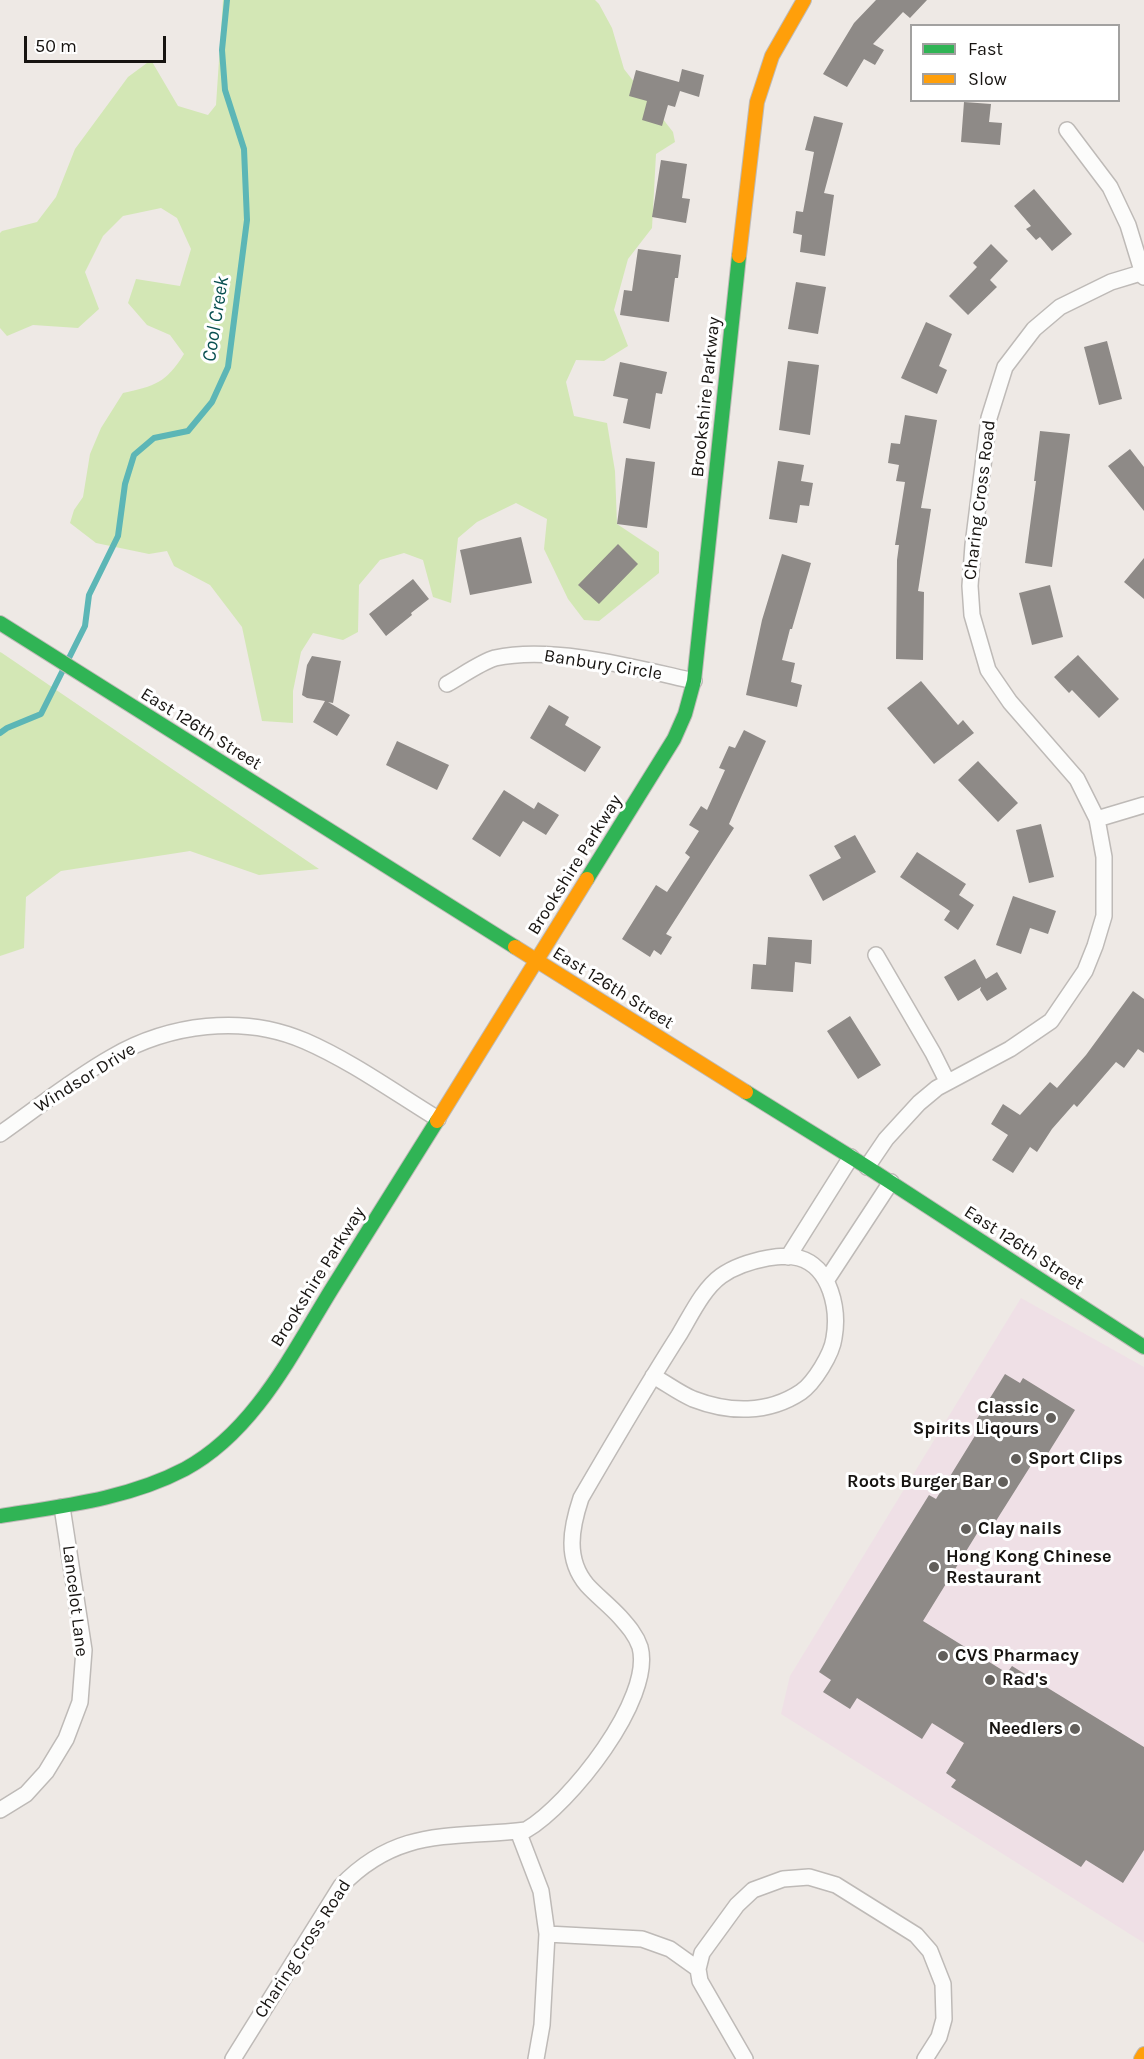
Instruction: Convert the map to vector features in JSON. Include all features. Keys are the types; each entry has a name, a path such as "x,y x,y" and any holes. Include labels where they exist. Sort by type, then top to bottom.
{"street":[{"name":"Brookshire Parkway","path":"0,1516 102,1500 154,1485 184,1470 212,1451 237,1429 273,1384 669,749 685,714 694,681 759,90 786,28 804,0"},
{"path":"1067,130 1110,187 1128,225 1144,274"},
{"name":"Charing Cross Road","path":"867,1167 886,1138 918,1103 947,1081 1010,1049 1051,1021 1085,971 1104,916 1104,857 1097,819 1077,779 1010,702 988,670 972,615 970,586 989,418 1005,367 1034,329 1060,306 1111,282 1144,274"},
{"name":"East 126th Street","path":"5,626 891,1182 1144,1347"},
{"name":"Banbury Circle","path":"447,684 493,659 530,654 572,657 694,681"},
{"path":"1097,819 1144,806"},
{"path":"876,955 947,1081"},
{"name":"Windsor Drive","path":"0,1134 96,1067 131,1047 174,1032 225,1025 274,1031 302,1040 324,1050 438,1119"},
{"path":"788,1257 851,1157"},
{"path":"826,1281 891,1182"},
{"name":"Charing Cross Road","path":"233,2059 341,1886 359,1867 403,1845 435,1837 526,1830 535,1825 566,1796 597,1761 611,1738 643,1665 639,1646 632,1632 586,1584 575,1566 571,1544 573,1520 581,1498 653,1376 704,1296 720,1276 740,1265 781,1256 799,1257 810,1263 826,1281 832,1293 835,1314 834,1339 828,1356 803,1391 777,1404 755,1410 732,1408 692,1398 653,1376"},
{"name":"Lancelot Lane","path":"0,1810 26,1794 46,1772 66,1739 80,1702 84,1650 62,1507"},
{"path":"518,1831 541,1892 547,1934 542,2025 536,2059"},
{"path":"745,2059 700,1982 698,1969 702,1953 720,1926 753,1890 783,1880 809,1877 836,1885 916,1935 930,1951 944,1984 944,2019 939,2037 925,2059"},
{"path":"547,1934 642,1939 670,1949 698,1969"},
{"path":"1141,2059 1144,2054"}],"shaded area":[{"path":"1021,1298 1144,1367 1144,1943 781,1714 790,1676"}],"green space":[{"path":"223,0 595,0 612,28 624,69 673,132 675,142 656,154 652,228 628,259 614,310 628,346 604,361 576,360 566,382 574,416 607,423 615,471 617,524 659,552 659,573 599,621 584,620 568,599 544,549 547,519 516,503 477,522 458,538 451,603 433,597 423,560 404,553 380,560 359,585 358,632 343,640 313,633 301,652 293,691 293,723 262,721 242,627 210,585 174,566 167,551 149,554 96,543 70,523 74,510 83,497 90,454 101,428 123,393 159,382 178,364 184,354 170,335 147,325 128,303 136,279 180,286 191,249 177,218 161,208 123,216 103,236 85,272 99,309 78,328 33,325 7,336 0,328 0,233 37,222 56,197 75,149 128,77 151,60 178,106 208,115 216,105"},
{"path":"0,652 319,869 259,875 190,851 61,871 26,897 24,948 0,956"}],"building":[{"path":"876,0 927,0 910,18 903,12 873,44 884,50 875,65 864,59 847,87 823,74 854,23"},
{"path":"682,69 704,75 699,97 680,91 675,107 668,105 662,126 642,120 647,101 629,96 636,70 679,82"},
{"path":"964,102 991,104 989,122 1002,123 1000,145 961,142"},
{"path":"814,116 843,123 824,193 834,195 825,256 800,252 802,235 793,233 796,211 803,212 814,152 805,150"},
{"path":"661,160 687,164 682,198 690,199 686,223 652,217"},
{"path":"1034,189 1072,234 1052,251 1040,237 1036,240 1026,229 1031,226 1014,206"},
{"path":"991,244 1008,261 990,280 997,287 968,315 949,296 977,267 973,263"},
{"path":"638,249 681,255 678,278 675,278 669,322 620,315 624,290 632,291"},
{"path":"796,282 826,287 818,334 788,329"},
{"path":"926,322 952,334 939,366 947,370 937,394 901,378"},
{"path":"1107,341 1122,399 1099,405 1084,347"},
{"path":"788,361 819,365 810,435 779,430"},
{"path":"620,362 667,372 662,394 656,393 650,429 623,423 628,399 613,396"},
{"path":"905,415 937,420 921,508 931,509 918,591 924,592 923,660 896,659 899,545 895,545 905,482 896,481 899,465 888,463 891,443 900,444"},
{"path":"1040,431 1070,434 1052,567 1025,563"},
{"path":"1130,449 1144,467 1144,511 1108,466"},
{"path":"626,458 655,462 647,528 617,524"},
{"path":"778,461 804,465 801,481 813,483 809,506 800,505 797,523 769,519"},
{"path":"521,537 532,583 470,595 460,550"},
{"path":"618,544 638,564 599,604 578,585"},
{"path":"782,554 811,563 782,660 795,663 791,682 802,685 797,707 746,695 762,620"},
{"path":"1144,558 1144,599 1124,582"},
{"path":"413,579 429,599 386,636 369,614"},
{"path":"1050,585 1063,637 1032,645 1019,593"},
{"path":"1078,655 1119,699 1099,718 1072,690 1069,693 1054,677"},
{"path":"312,656 341,661 333,703 328,702 350,715 337,736 313,722 325,701 302,695 307,665"},
{"path":"921,681 958,725 963,720 974,733 934,764 887,708"},
{"path":"549,705 569,717 565,725 601,747 585,772 530,738"},
{"path":"744,730 766,741 729,824 734,828 666,934 672,937 661,955 654,950 650,957 622,939 656,885 667,892 690,857 685,853 699,831 689,825 701,806 707,810 725,770 719,768 729,746 735,748"},
{"path":"397,741 449,765 437,790 386,765"},
{"path":"978,761 1018,803 998,822 958,780"},
{"path":"504,790 534,809 538,802 559,815 546,835 523,821 500,857 472,839"},
{"path":"1041,824 1054,877 1029,883 1016,830"},
{"path":"855,835 876,872 823,901 809,875 841,858 834,846"},
{"path":"917,852 966,884 959,895 974,905 958,930 944,920 950,911 900,877"},
{"path":"1013,896 1056,911 1048,934 1030,928 1021,954 996,945"},
{"path":"768,937 812,940 811,964 795,962 793,992 751,989 753,964 766,965"},
{"path":"975,959 986,979 997,972 1007,989 987,1001 980,990 981,987 958,1001 944,977"},
{"path":"1133,991 1144,999 1144,1053 1138,1049 1124,1068 1116,1062 1077,1107 1074,1104 1052,1129 1037,1152 1030,1147 1013,1173 992,1160 1008,1135 991,1124 1003,1104 1020,1115 1050,1082 1057,1088 1086,1055"},
{"path":"850,1016 881,1065 858,1079 827,1031"},
{"path":"1005,1374 1020,1383 1023,1378 1075,1410 1042,1463 1035,1459 989,1532 981,1527 923,1621 1007,1673 1012,1666 1144,1747 1144,1850 1123,1883 1086,1860 1081,1867 951,1787 956,1780 946,1773 964,1743 932,1723 922,1739 857,1698 850,1709 823,1692 831,1680 819,1672 929,1495 936,1499 981,1426 975,1422"}],"waterway":[{"name":"Cool Creek","path":"0,733 41,714 85,626 89,595 118,536 125,484 134,455 154,438 188,431 212,402 228,367 247,220 244,149 225,90 222,50 227,0"}],"traffic: fast":[{"path":"587,879 674,739 685,714 694,681 739,256"},
{"path":"0,623 515,947"},
{"path":"746,1092 867,1167 1144,1347"},
{"path":"0,1516 95,1500 141,1488 185,1469 210,1453 232,1434 252,1412 287,1364 437,1121"}],"traffic: slow":[{"path":"739,256 757,102 772,56 804,0"},
{"path":"437,1121 587,879"},
{"path":"515,947 746,1092"},
{"path":"1141,2059 1144,2054"}],"place":[{"name":"Classic Spirits Liqours","path":"1051,1418"},
{"name":"Sport Clips","path":"1016,1459"},
{"name":"Roots Burger Bar","path":"1003,1482"},
{"name":"Clay nails","path":"966,1529"},
{"name":"Hong Kong Chinese Restaurant","path":"934,1567"},
{"name":"CVS Pharmacy","path":"943,1656"},
{"name":"Rad's","path":"990,1680"},
{"name":"Needlers","path":"1075,1729"}]}
